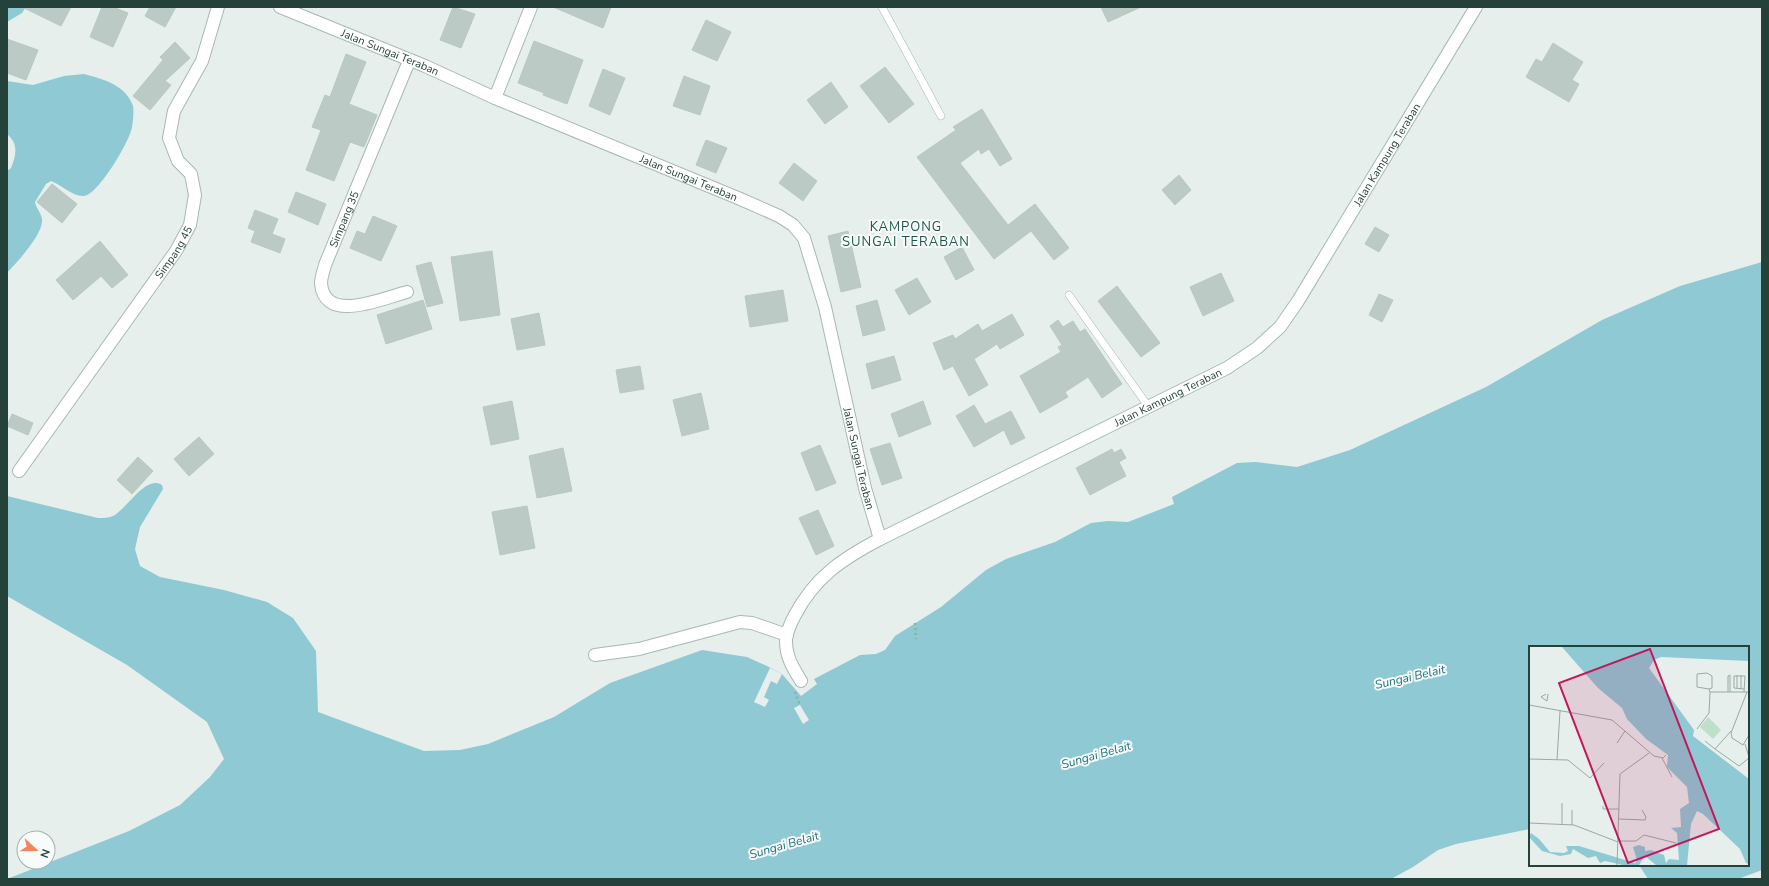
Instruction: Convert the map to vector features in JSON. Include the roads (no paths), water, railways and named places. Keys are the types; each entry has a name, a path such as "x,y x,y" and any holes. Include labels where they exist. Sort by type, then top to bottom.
{"street":[{"name":"Simpang 45","path":"19,471 176,251 190,225 195,195 190,174 178,161 169,138 174,111 202,61 218,7"},
{"name":"Jalan Sungai Teraban","path":"280,7 730,195 779,216 793,225 804,238 825,307 865,488 880,539"},
{"path":"495,98 532,7"},
{"name":"Jalan Kampung Teraban","path":"797,684 788,656 786,640 792,620 804,599 819,579 851,554 1227,368 1257,348 1280,327 1302,294 1476,7"},
{"name":"Simpang 35","path":"407,292 357,305 338,306 331,303 324,295 321,282 325,265 409,61"},
{"path":"595,655 639,649 740,622 752,623 787,635"}],"lane":[{"path":"882,7 941,116"},
{"path":"1069,295 1148,406"}],"water":[{"path":"7,7 26,7 22,13 7,22"},
{"path":"84,74 113,84 130,99 133,106 133,111 130,134 120,155 105,177 90,193 80,196 51,181 46,184 35,202 42,219 39,232 29,248 7,273 7,171 11,168 14,159 15,146 7,134 7,81 33,85 64,76"},
{"name":"Sungai Belait","path":"1762,262 1762,879 1648,879 1640,866 1749,866 1749,646 1529,646 1529,829 1456,844 1438,850 1413,867 1391,879 7,879 30,870 56,870 56,860 129,831 180,805 210,777 224,759 207,722 127,665 7,596 7,496 98,518 104,518 113,516 149,484 156,483 162,485 163,489 140,527 135,549 140,566 160,577 224,590 267,602 293,618 316,651 318,712 424,751 460,750 488,744 554,717 610,683 702,650 747,657 767,666 782,674 801,696 817,684 814,679 860,655 876,654 885,650 895,636 941,607 986,570 1006,559 1055,542 1091,523 1108,521 1128,522 1174,504 1172,497 1237,463 1256,462 1297,467 1350,450 1486,387 1602,320 1680,286"}],"district":[{"name":"KAMPONG SUNGAI TERABAN","path":"906,234"}]}
